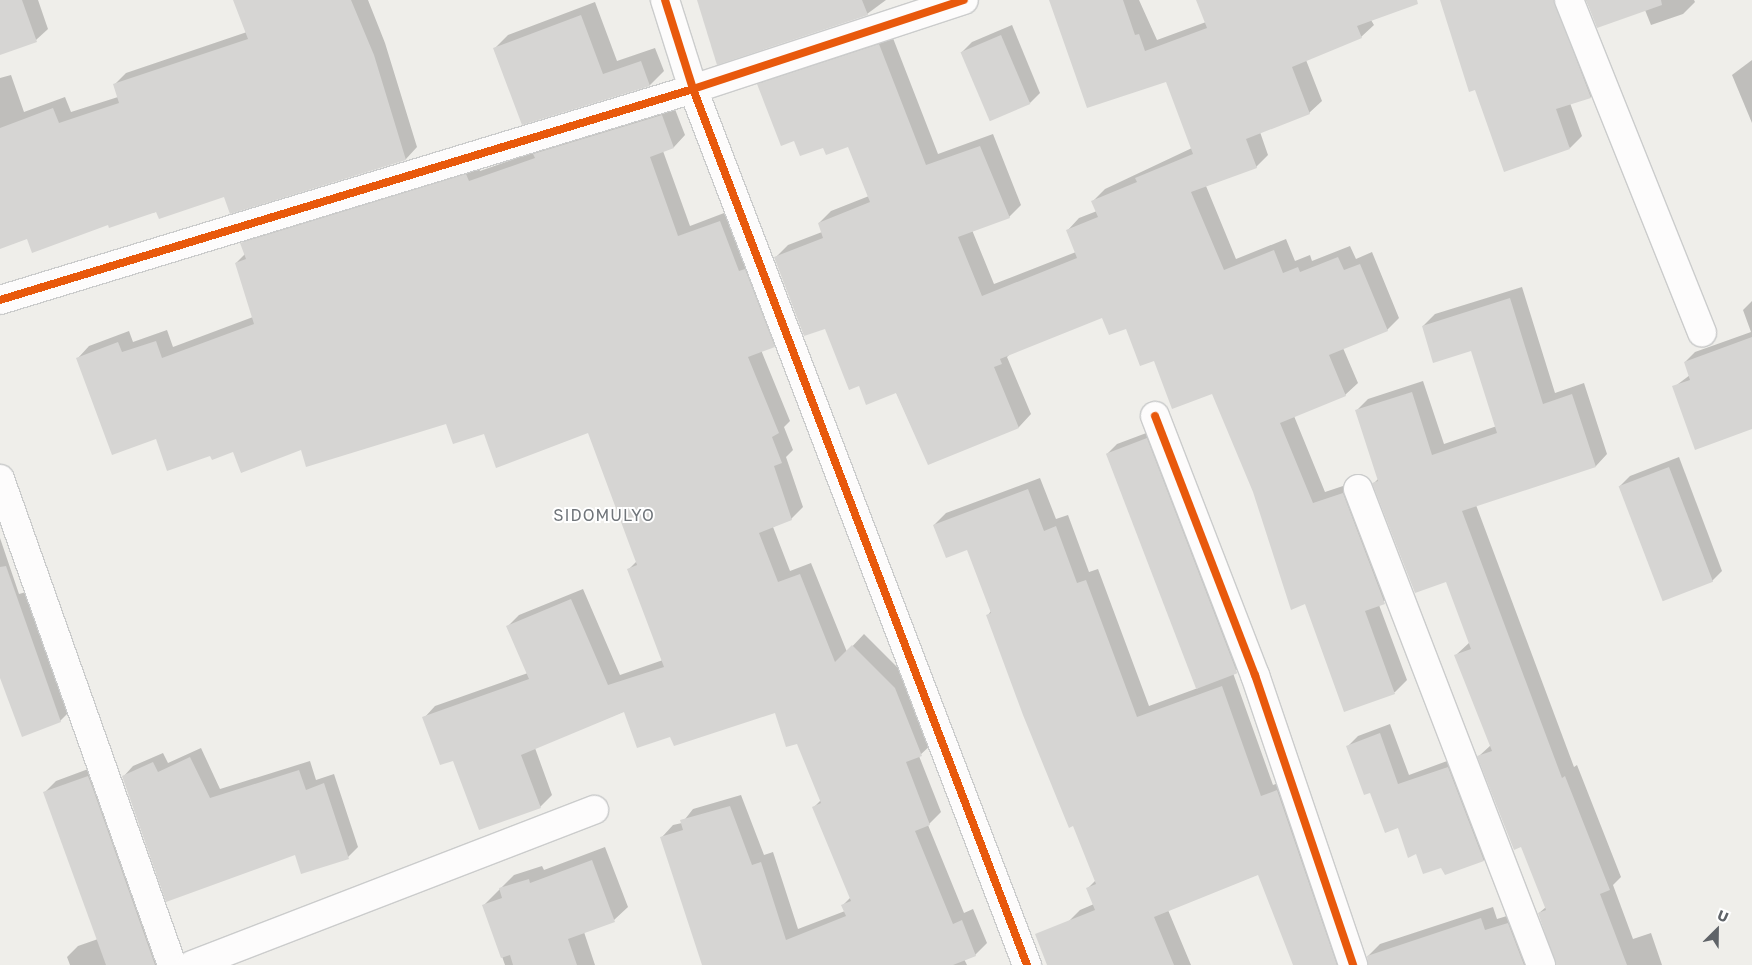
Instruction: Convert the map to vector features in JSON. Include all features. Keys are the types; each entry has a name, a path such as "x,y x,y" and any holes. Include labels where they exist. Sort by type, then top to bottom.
{"street":[{"path":"665,0 692,89 1027,965"},
{"path":"0,300 692,89 964,0"},
{"path":"1569,0 1702,332"},
{"path":"1155,416 1255,675 1353,965"},
{"path":"0,479 172,965"},
{"path":"1358,489 1541,965"},
{"path":"192,965 594,810"}],"building":[{"path":"0,0 22,0 37,42 0,55"},
{"path":"233,0 351,0 374,55 406,160 230,214 224,197 159,219 156,212 109,228 108,225 32,253 27,239 0,249 0,128 53,108 59,123 119,103 113,84 248,39"},
{"path":"697,0 862,0 868,15 717,65"},
{"path":"1049,0 1123,0 1135,35 1139,34 1145,51 1207,28 1196,0 1417,0 1418,4 1357,26 1362,38 1292,67 1310,114 1246,139 1257,168 1191,192 1224,270 1274,250 1283,273 1298,267 1300,272 1338,257 1344,270 1360,264 1388,331 1329,355 1346,396 1280,423 1313,503 1343,493 1385,604 1365,611 1395,694 1344,712 1305,604 1291,610 1253,492 1212,394 1172,409 1154,361 1140,366 1126,329 1109,335 1102,318 1000,359 1002,364 994,367 1019,428 928,465 896,393 866,405 859,386 849,390 825,329 804,336 774,257 823,238 818,223 870,202 848,147 826,155 823,148 800,156 794,141 781,146 757,84 879,44 926,165 980,146 1010,218 958,237 982,296 1077,258 1066,230 1098,217 1091,201 1137,182 1135,178 1193,154 1166,82 1087,108"},
{"path":"1440,0 1554,0 1591,98 1556,109 1570,149 1504,172 1475,90 1469,92"},
{"path":"1586,0 1661,0 1662,5 1597,28"},
{"path":"581,15 603,74 641,61 650,86 522,125 493,48"},
{"path":"1001,35 1030,104 990,121 960,52"},
{"path":"662,115 674,148 650,157 678,236 720,221 739,271 745,269 775,347 748,357 779,433 772,437 782,463 774,466 792,520 759,533 778,582 800,574 835,662 852,645 895,688 922,756 906,762 930,825 915,831 953,924 962,920 976,956 953,965 702,965 660,837 683,830 680,820 730,806 752,865 761,862 786,940 846,916 841,905 851,901 812,807 821,803 797,744 786,747 775,713 674,746 670,737 637,748 624,712 521,755 541,808 479,830 453,761 440,765 422,717 529,679 506,626 571,599 608,685 664,667 627,569 637,565 588,433 496,468 484,434 453,444 446,424 306,467 301,450 241,473 233,452 212,460 210,456 167,471 156,439 112,455 76,358 118,342 122,352 156,341 162,358 254,324 235,263 246,259 240,243 466,174 469,181 535,158 533,154"},
{"path":"1510,298 1543,404 1572,394 1596,467 1462,511 1562,778 1565,776 1610,890 1600,894 1627,965 1556,965 1538,913 1546,910 1521,847 1514,850 1477,756 1492,751 1454,655 1471,649 1446,582 1415,593 1372,483 1378,481 1355,410 1412,392 1432,455 1497,433 1471,351 1433,363 1422,326"},
{"path":"1752,337 1752,429 1695,450 1672,386 1690,380 1684,362"},
{"path":"1147,438 1237,673 1196,689 1106,454"},
{"path":"1669,467 1713,582 1663,601 1619,486"},
{"path":"1028,489 1044,531 1056,526 1077,583 1086,580 1137,717 1222,686 1261,796 1277,790 1337,965 1293,965 1258,875 1154,917 1174,965 1047,965 1035,934 1095,910 1086,888 1096,884 1073,826 1069,828 1023,715 986,615 991,613 967,550 946,558 933,525"},
{"path":"6,566 61,722 22,737 0,678 0,567"},
{"path":"1380,733 1398,784 1448,767 1484,861 1445,875 1441,868 1423,874 1416,854 1408,858 1398,828 1385,833 1370,793 1364,795 1346,746"},
{"path":"190,757 210,798 299,770 306,790 324,783 349,859 301,874 295,855 166,902 122,776 153,762 158,772"},
{"path":"88,776 155,965 106,965 43,792"},
{"path":"592,860 615,922 568,939 577,965 513,965 510,955 501,958 482,905 502,898 499,888 529,879 530,883"},
{"path":"1481,918 1485,930 1508,923 1524,965 1368,965 1367,956"}],"cycle path":[{"path":"665,0 693,89 1027,965"},
{"path":"0,300 693,89 964,0"},
{"path":"1155,416 1255,675 1353,965"}],"district":[{"name":"SIDOMULYO","path":"604,515"}]}
